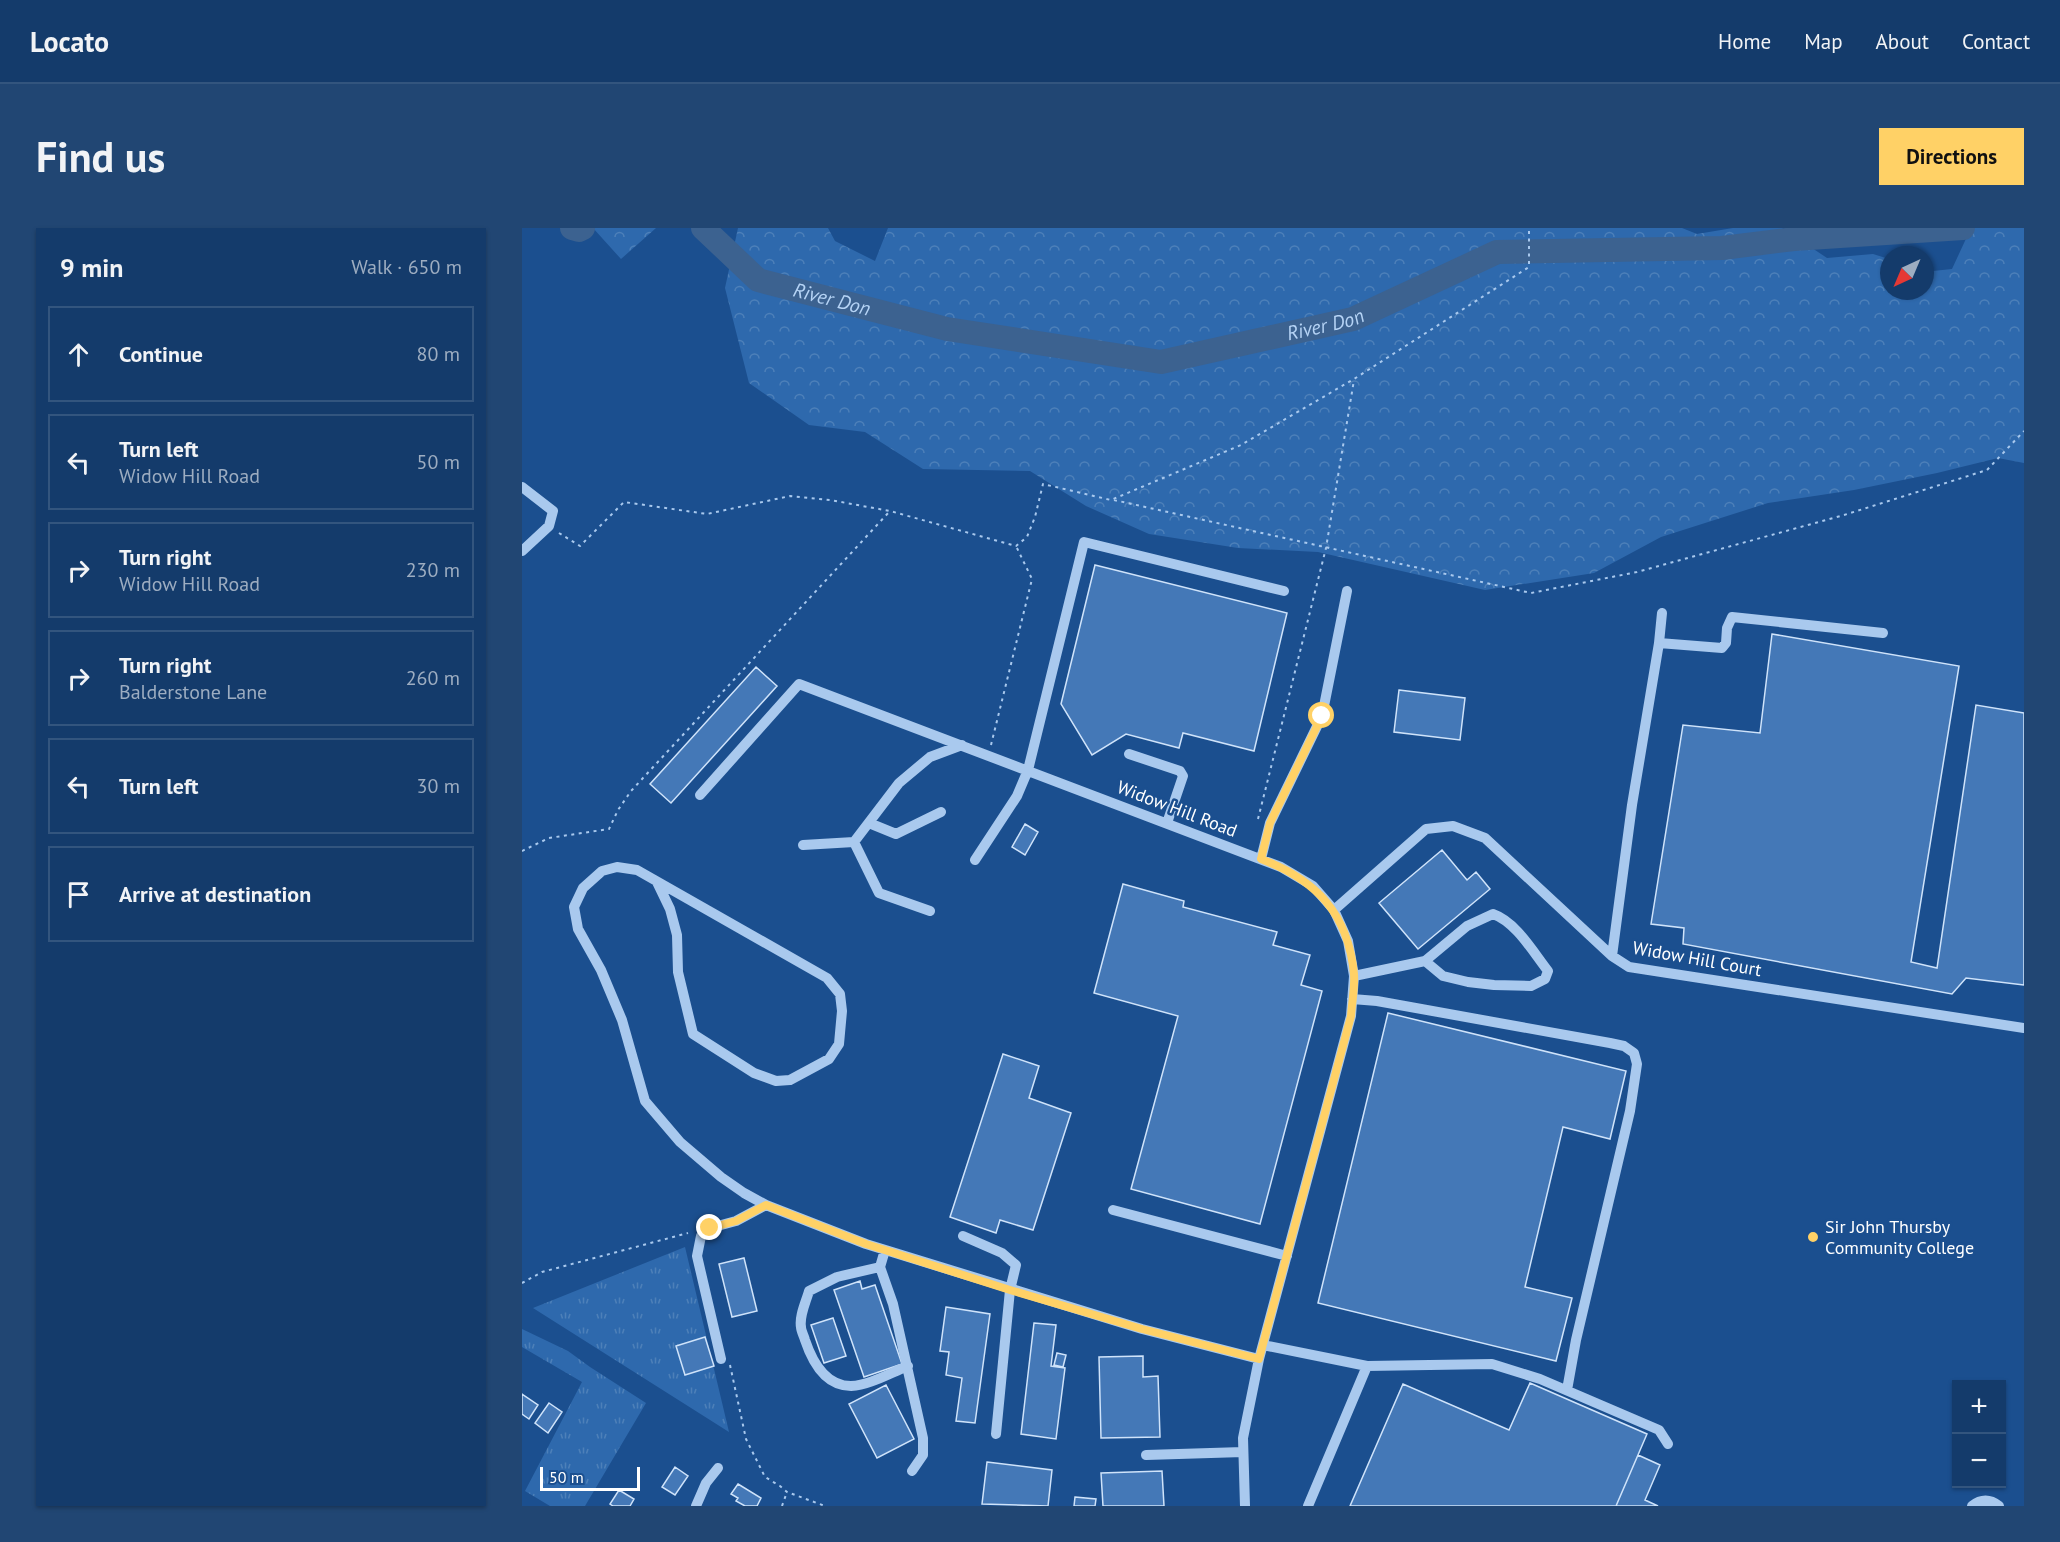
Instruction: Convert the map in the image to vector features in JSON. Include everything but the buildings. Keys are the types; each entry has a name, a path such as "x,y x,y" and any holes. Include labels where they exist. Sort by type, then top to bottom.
{"street":[{"path":"522,487 553,511 549,526 522,550"},
{"path":"975,860 1017,796 1028,770 1084,542 1284,591"},
{"path":"1261,859 1270,823 1322,716 1347,591"},
{"path":"1611,956 1662,613"},
{"path":"1659,644 1722,648 1726,644 1727,628 1732,617 1883,633"},
{"name":"Widow Hill Road","path":"700,795 799,684 1281,867 1313,886 1334,910 1348,941 1354,976 1351,1016 1259,1359 1243,1438 1245,1506"},
{"path":"803,845 854,842 899,783 930,758 962,745"},
{"path":"1129,754 1180,771 1183,776 1167,823"},
{"path":"869,823 896,834 941,812"},
{"name":"Widow Hill Court","path":"1334,910 1426,829 1453,826 1485,838 1611,956 1629,967 2024,1028"},
{"path":"854,842 879,893 930,911"},
{"path":"657,882 670,909 677,935 678,972 693,1034 754,1073 776,1081 790,1080 829,1059 839,1044 842,1011 840,994 826,978 637,870 617,867 602,871 583,888 574,907 578,929 601,970 622,1020 645,1101 680,1142 721,1177 766,1205 885,1250 1142,1329 1259,1359"},
{"path":"1354,976 1425,961 1467,926 1493,914 1501,917 1513,928 1548,971 1545,979 1531,986 1494,985 1443,976 1425,961"},
{"path":"1352,999 1377,1001 1610,1043 1623,1046 1634,1053 1637,1064 1630,1111 1575,1340 1567,1390"},
{"path":"721,1359 697,1257 701,1236 710,1228 736,1221 766,1205"},
{"path":"1113,1209 1287,1256"},
{"path":"963,1236 1002,1253 1012,1259 1016,1265 1010,1290 996,1434"},
{"path":"885,1250 880,1267 893,1304 923,1438 923,1455 912,1471"},
{"path":"880,1267 837,1277 809,1291 801,1327 812,1359 824,1375 840,1384 850,1386 862,1384 908,1366"},
{"path":"1263,1345 1367,1366 1492,1364 1540,1378 1659,1430 1668,1444"},
{"path":"1308,1506 1367,1366"},
{"path":"1146,1455 1243,1452"},
{"path":"696,1506 706,1483 718,1468"},
{"path":"1972,1506 1985,1500 1999,1506"}],"path":[{"path":"1111,500 1241,445 1354,379 1529,267 1529,228"},
{"path":"1257,820 1326,548 1354,379"},
{"path":"1016,546 1027,537 1035,517 1043,484 1531,593 1637,572 1844,515 1987,470 2024,431"},
{"path":"549,526 580,546 624,502 707,514 789,496 830,500 890,511 1016,546 1032,579 989,755"},
{"path":"522,851 549,838 609,829 618,810 632,790 890,511"},
{"path":"522,1282 542,1272 687,1233"},
{"path":"765,1477 787,1492 825,1506"},
{"path":"783,1505 787,1492"}],"green space":[{"path":"593,228 656,228 621,259"},
{"path":"738,228 828,228 835,241 875,261 888,228 1682,228 1697,234 1733,228 1782,228 1827,258 1873,254 1880,256 1880,300 1934,300 1934,271 1952,269 1971,228 2024,228 2024,463 1998,458 1854,490 1768,503 1661,537 1594,573 1485,590 1318,552 1238,548 1149,534 1086,506 1030,471 923,469 865,432 809,425 749,383 725,288"},
{"path":"685,1247 729,1432 533,1308"},
{"path":"522,1329 568,1351 646,1403 585,1506 550,1506 525,1491 582,1382 522,1347"}],"waterway":[{"name":"River Don","path":"572,228 579,230 583,228"},
{"name":"River Don","path":"703,228 758,280 947,329 1161,362 1353,319 1497,252 1722,248 1794,239 1963,228"}],"place":[{"name":"Sir John Thursby Community College","path":"1813,1237"}],"route":[{"path":"710,1228 736,1221 766,1205 866,1244 1010,1290 1142,1329 1259,1359 1351,1016 1354,976 1348,941 1334,910 1313,886 1281,867 1261,859 1270,823 1322,716"}]}
